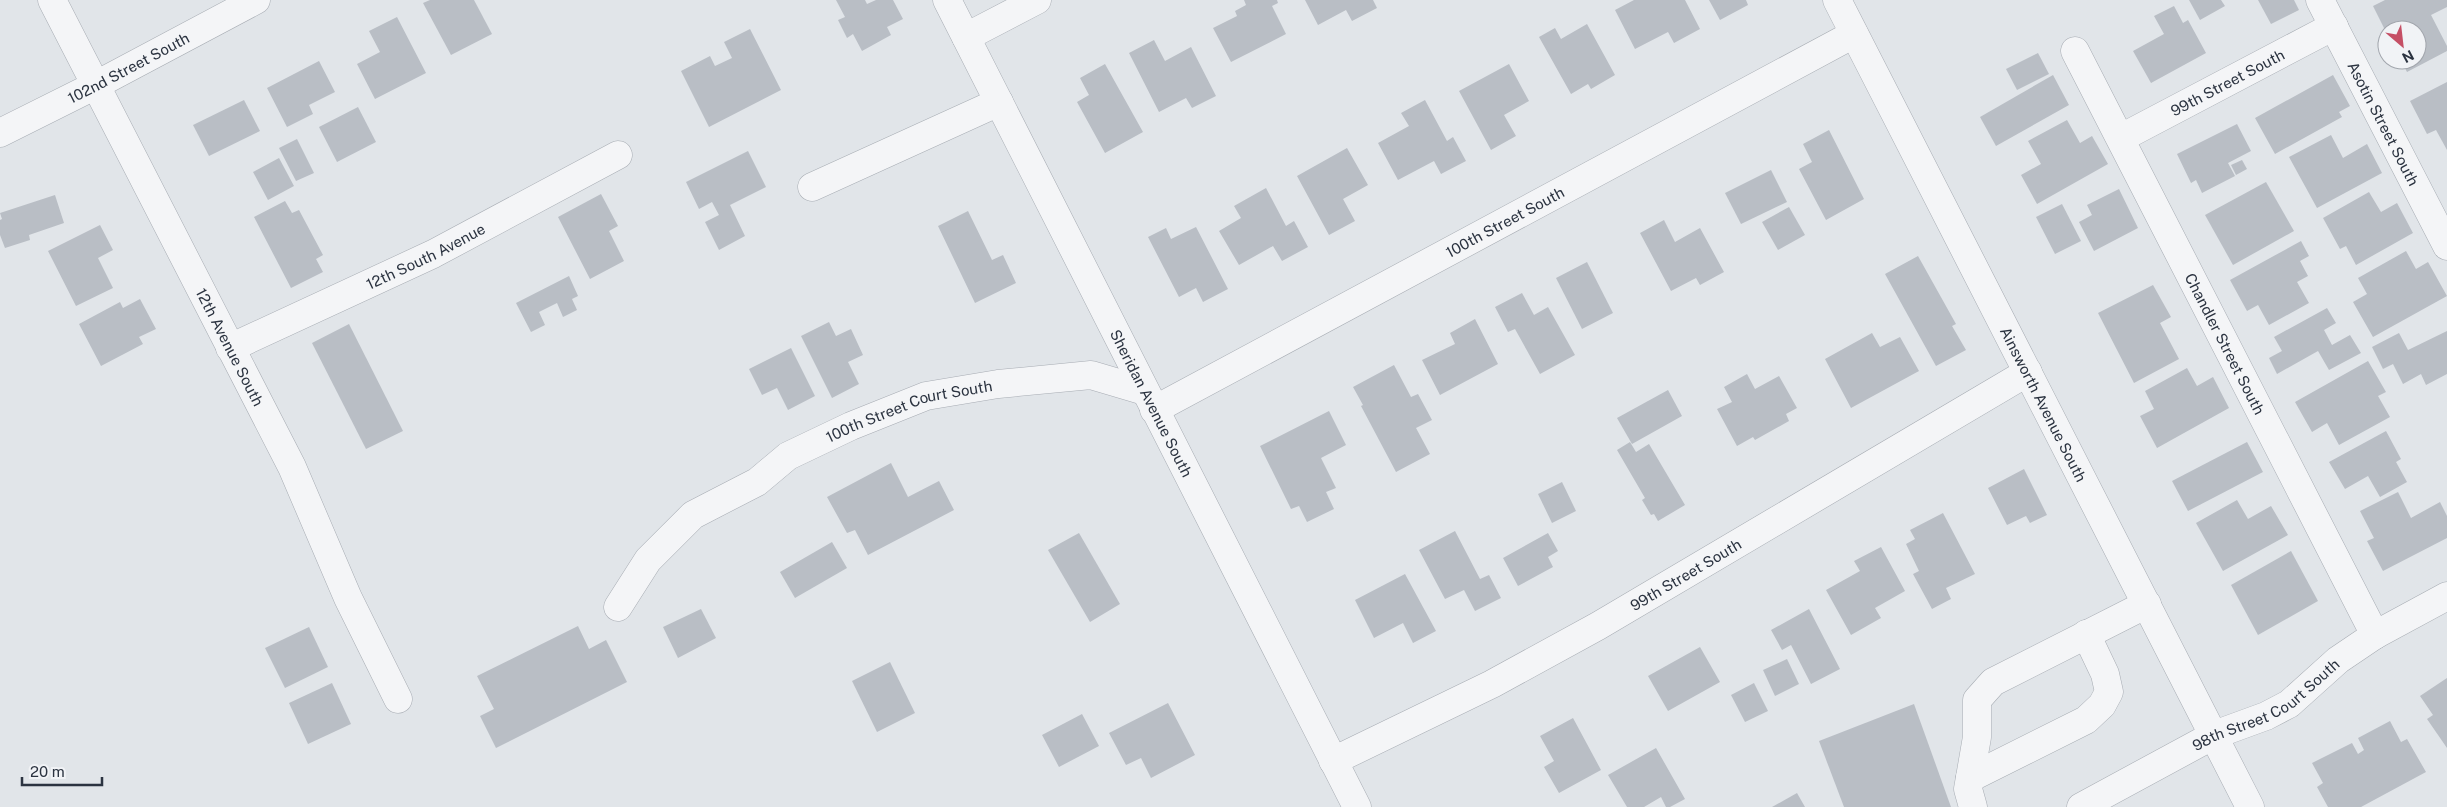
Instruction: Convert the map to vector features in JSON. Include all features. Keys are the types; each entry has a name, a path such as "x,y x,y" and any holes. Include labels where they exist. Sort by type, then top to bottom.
{"street":[{"name":"12th Avenue South","path":"52,0 292,467 348,598 398,699"},
{"name":"102nd Street South","path":"0,133 96,85 256,0"},
{"name":"Sheridan Avenue South","path":"947,0 1357,807"},
{"path":"966,37 1037,0"},
{"name":"Ainsworth Avenue South","path":"1837,0 2250,807"},
{"name":"Asotin Street South","path":"2320,0 2447,246"},
{"name":"99th Street South","path":"2120,138 2334,26"},
{"name":"100th Street South","path":"1150,400 1854,34"},
{"name":"Chandler Street South","path":"2076,51 2375,635"},
{"path":"812,187 999,102"},
{"name":"12th South Avenue","path":"230,348 433,254 618,155"},
{"name":"99th Street South","path":"1333,761 1492,684 1598,626 2028,372"},
{"name":"100th Street Court South","path":"618,607 648,560 693,514 757,482 788,456 851,426 926,396 998,384 1091,375 1150,400"},
{"name":"98th Street Court South","path":"2081,807 2214,735 2266,716 2288,704 2338,660 2375,635 2447,596"},
{"path":"1973,807 1968,789 1977,737 1977,700 1993,682 2146,604"},
{"path":"1970,778 2086,720 2102,705 2109,692 2106,674 2086,634"}],"building":[{"path":"430,0 474,0 492,34 451,55 423,3"},
{"path":"836,0 865,0 867,4 876,0 893,0 903,19 887,27 891,35 862,51 853,34 847,38 838,20 845,17"},
{"path":"1244,0 1277,0 1278,3 1272,6 1286,34 1231,62 1213,28 1237,16 1235,11 1246,5"},
{"path":"1305,0 1373,0 1377,8 1352,21 1346,10 1318,25"},
{"path":"1634,0 1685,0 1700,29 1674,43 1668,32 1635,49 1615,10"},
{"path":"1709,0 1746,0 1748,5 1720,20"},
{"path":"2189,0 2221,0 2225,6 2200,20"},
{"path":"2258,0 2294,0 2299,10 2271,24"},
{"path":"2385,0 2447,0 2447,7 2431,15 2447,46 2447,51 2427,62 2427,20 2380,20 2373,6"},
{"path":"2174,6 2183,23 2188,20 2206,53 2151,83 2133,51 2164,34 2154,16"},
{"path":"397,17 426,73 375,99 357,64 380,52 369,31"},
{"path":"1587,24 1615,75 1591,89 1588,84 1571,94 1539,37 1555,28 1561,39"},
{"path":"750,29 781,90 709,127 681,71 710,56 715,66 732,58 724,42"},
{"path":"1154,40 1165,61 1191,47 1216,96 1192,108 1186,98 1159,112 1129,53"},
{"path":"2038,53 2049,74 2017,90 2006,69"},
{"path":"319,61 335,92 309,105 313,114 287,127 267,88"},
{"path":"1105,64 1143,132 1105,153 1077,102 1089,95 1080,78"},
{"path":"1509,64 1529,101 1504,115 1516,136 1491,150 1459,91"},
{"path":"2053,75 2069,105 1996,146 1980,117"},
{"path":"2333,75 2350,106 2339,112 2342,117 2275,154 2255,118"},
{"path":"2447,82 2447,150 2436,130 2427,134 2410,101"},
{"path":"244,100 260,131 209,156 193,125"},
{"path":"1425,100 1447,141 1453,137 1466,161 1441,174 1434,161 1398,180 1378,143 1409,126 1401,113"},
{"path":"358,107 376,142 337,162 319,127"},
{"path":"2067,120 2080,143 2092,136 2108,164 2037,204 2021,175 2041,164 2028,141"},
{"path":"2237,124 2251,151 2228,163 2235,176 2202,193 2196,180 2191,183 2177,154"},
{"path":"1829,130 1864,199 1826,220 1799,169 1812,162 1803,144"},
{"path":"2331,135 2343,158 2367,144 2382,173 2317,208 2289,157"},
{"path":"297,139 314,173 296,181 279,148"},
{"path":"1347,148 1368,185 1343,199 1355,221 1329,235 1297,176"},
{"path":"748,151 766,187 730,205 745,236 719,250 705,222 719,215 712,202 699,209 686,182"},
{"path":"279,158 294,186 268,200 253,172"},
{"path":"2242,160 2247,169 2236,175 2231,165"},
{"path":"1771,170 1787,202 1741,224 1725,193"},
{"path":"2266,182 2294,231 2233,265 2205,215"},
{"path":"1266,188 1286,226 1294,221 1308,247 1282,261 1273,246 1239,265 1219,231 1241,218 1234,206"},
{"path":"2119,189 2138,228 2094,251 2079,222 2092,215 2087,205"},
{"path":"2369,192 2381,212 2397,203 2413,233 2356,265 2346,246 2340,249 2323,218"},
{"path":"601,194 618,226 609,231 624,261 590,279 558,217"},
{"path":"55,195 64,223 29,235 30,240 5,248 0,235 0,220 2,219 0,213"},
{"path":"285,201 292,213 299,210 323,255 316,259 323,272 291,288 254,217"},
{"path":"2062,204 2081,241 2055,254 2036,217"},
{"path":"1789,207 1805,235 1778,250 1762,222"},
{"path":"968,211 992,260 1003,255 1016,283 975,303 938,226"},
{"path":"1664,220 1675,242 1700,228 1724,272 1700,285 1696,278 1671,291 1640,233"},
{"path":"100,225 113,250 98,258 113,288 76,306 48,251"},
{"path":"1196,227 1228,289 1203,302 1196,288 1179,297 1148,237 1166,228 1171,239"},
{"path":"2301,241 2309,256 2300,261 2308,276 2297,282 2309,303 2269,325 2258,305 2247,311 2230,280"},
{"path":"2406,251 2416,269 2428,262 2447,296 2373,337 2353,302 2367,294 2358,278"},
{"path":"1918,256 1956,324 1952,326 1966,350 1936,366 1885,274"},
{"path":"1587,262 1613,313 1582,329 1556,278"},
{"path":"569,276 578,296 572,299 577,310 563,317 557,303 539,312 545,325 531,332 516,303"},
{"path":"2153,285 2171,317 2160,323 2179,359 2134,383 2098,313"},
{"path":"1522,293 1534,315 1548,307 1575,355 1540,374 1515,329 1508,332 1495,307"},
{"path":"140,299 156,329 139,337 143,344 101,366 79,324 120,302 123,308"},
{"path":"2327,308 2336,323 2324,330 2332,345 2350,335 2361,353 2329,370 2318,351 2277,374 2269,358 2282,351 2274,337"},
{"path":"1475,319 1498,364 1440,395 1422,360 1455,344 1450,333"},
{"path":"829,322 836,336 851,329 863,355 848,362 859,384 832,398 801,336"},
{"path":"349,324 403,431 366,449 312,343"},
{"path":"2447,331 2447,374 2426,385 2421,374 2403,384 2393,364 2383,369 2372,347 2399,333 2408,350"},
{"path":"1872,333 1880,347 1900,337 1919,371 1851,408 1825,359"},
{"path":"791,348 815,396 788,410 777,388 762,395 749,369"},
{"path":"2368,361 2386,392 2378,396 2390,417 2339,445 2327,423 2312,432 2295,402"},
{"path":"1394,365 1411,397 1418,394 1432,420 1416,428 1430,454 1396,472 1353,387"},
{"path":"2187,368 2197,386 2213,377 2229,408 2157,448 2140,416 2154,409 2145,391"},
{"path":"1747,374 1755,389 1779,376 1797,408 1786,414 1789,421 1755,440 1753,437 1737,446 1717,409 1732,402 1724,387"},
{"path":"1668,390 1682,416 1632,444 1617,418"},
{"path":"1329,411 1346,445 1321,458 1336,488 1326,492 1334,509 1307,522 1299,506 1291,509 1260,446"},
{"path":"2386,431 2401,459 2396,462 2407,482 2380,497 2368,476 2345,489 2329,462"},
{"path":"1630,442 1636,452 1649,444 1685,505 1658,521 1654,514 1651,515 1642,500 1645,498 1617,450"},
{"path":"2247,442 2263,472 2188,511 2172,481"},
{"path":"891,463 908,497 939,481 954,510 868,555 855,530 847,533 827,497"},
{"path":"2024,469 2047,515 2030,523 2026,516 2007,525 1988,488"},
{"path":"1562,482 1576,511 1552,523 1538,494"},
{"path":"2398,492 2411,518 2440,502 2447,516 2447,538 2383,571 2367,541 2374,538 2360,511"},
{"path":"2237,500 2248,519 2271,506 2288,535 2223,571 2196,523"},
{"path":"1943,513 1975,574 1946,588 1951,599 1932,609 1913,574 1919,571 1906,544 1915,539 1910,530"},
{"path":"1455,531 1480,579 1489,575 1501,598 1475,611 1464,590 1445,599 1419,550"},
{"path":"1079,533 1120,604 1090,622 1048,550"},
{"path":"1548,533 1558,551 1548,557 1553,567 1518,586 1503,558"},
{"path":"832,542 847,568 795,598 780,572"},
{"path":"1881,547 1905,591 1875,608 1881,618 1851,635 1826,590 1860,571 1854,561"},
{"path":"2291,551 2318,601 2258,635 2231,585"},
{"path":"1405,574 1436,631 1413,643 1403,623 1374,638 1355,600"},
{"path":"701,609 716,638 678,658 663,627"},
{"path":"1809,609 1840,669 1811,684 1791,645 1782,650 1771,630"},
{"path":"578,626 589,649 606,640 627,682 496,748 480,716 494,709 477,676"},
{"path":"309,627 328,667 285,688 265,648"},
{"path":"1700,647 1720,682 1668,711 1648,676"},
{"path":"1787,659 1799,684 1775,696 1763,670"},
{"path":"890,662 915,713 877,732 852,681"},
{"path":"2447,678 2447,748 2427,719 2433,715 2420,696"},
{"path":"332,683 351,724 308,744 289,703"},
{"path":"1754,683 1768,711 1745,722 1731,695"},
{"path":"1168,703 1195,755 1151,778 1141,758 1126,765 1109,733"},
{"path":"1914,704 1951,807 1844,807 1819,741"},
{"path":"1082,714 1099,746 1059,767 1042,735"},
{"path":"1573,718 1601,770 1559,793 1544,767 1554,761 1540,736"},
{"path":"2390,721 2401,742 2407,739 2426,772 2361,807 2328,807 2317,787 2323,783 2312,763 2352,743 2358,754 2364,750 2358,738"},
{"path":"1656,748 1685,799 1670,807 1666,807 1661,797 1644,807 1627,807 1608,775"},
{"path":"1797,793 1805,807 1772,807"}]}
